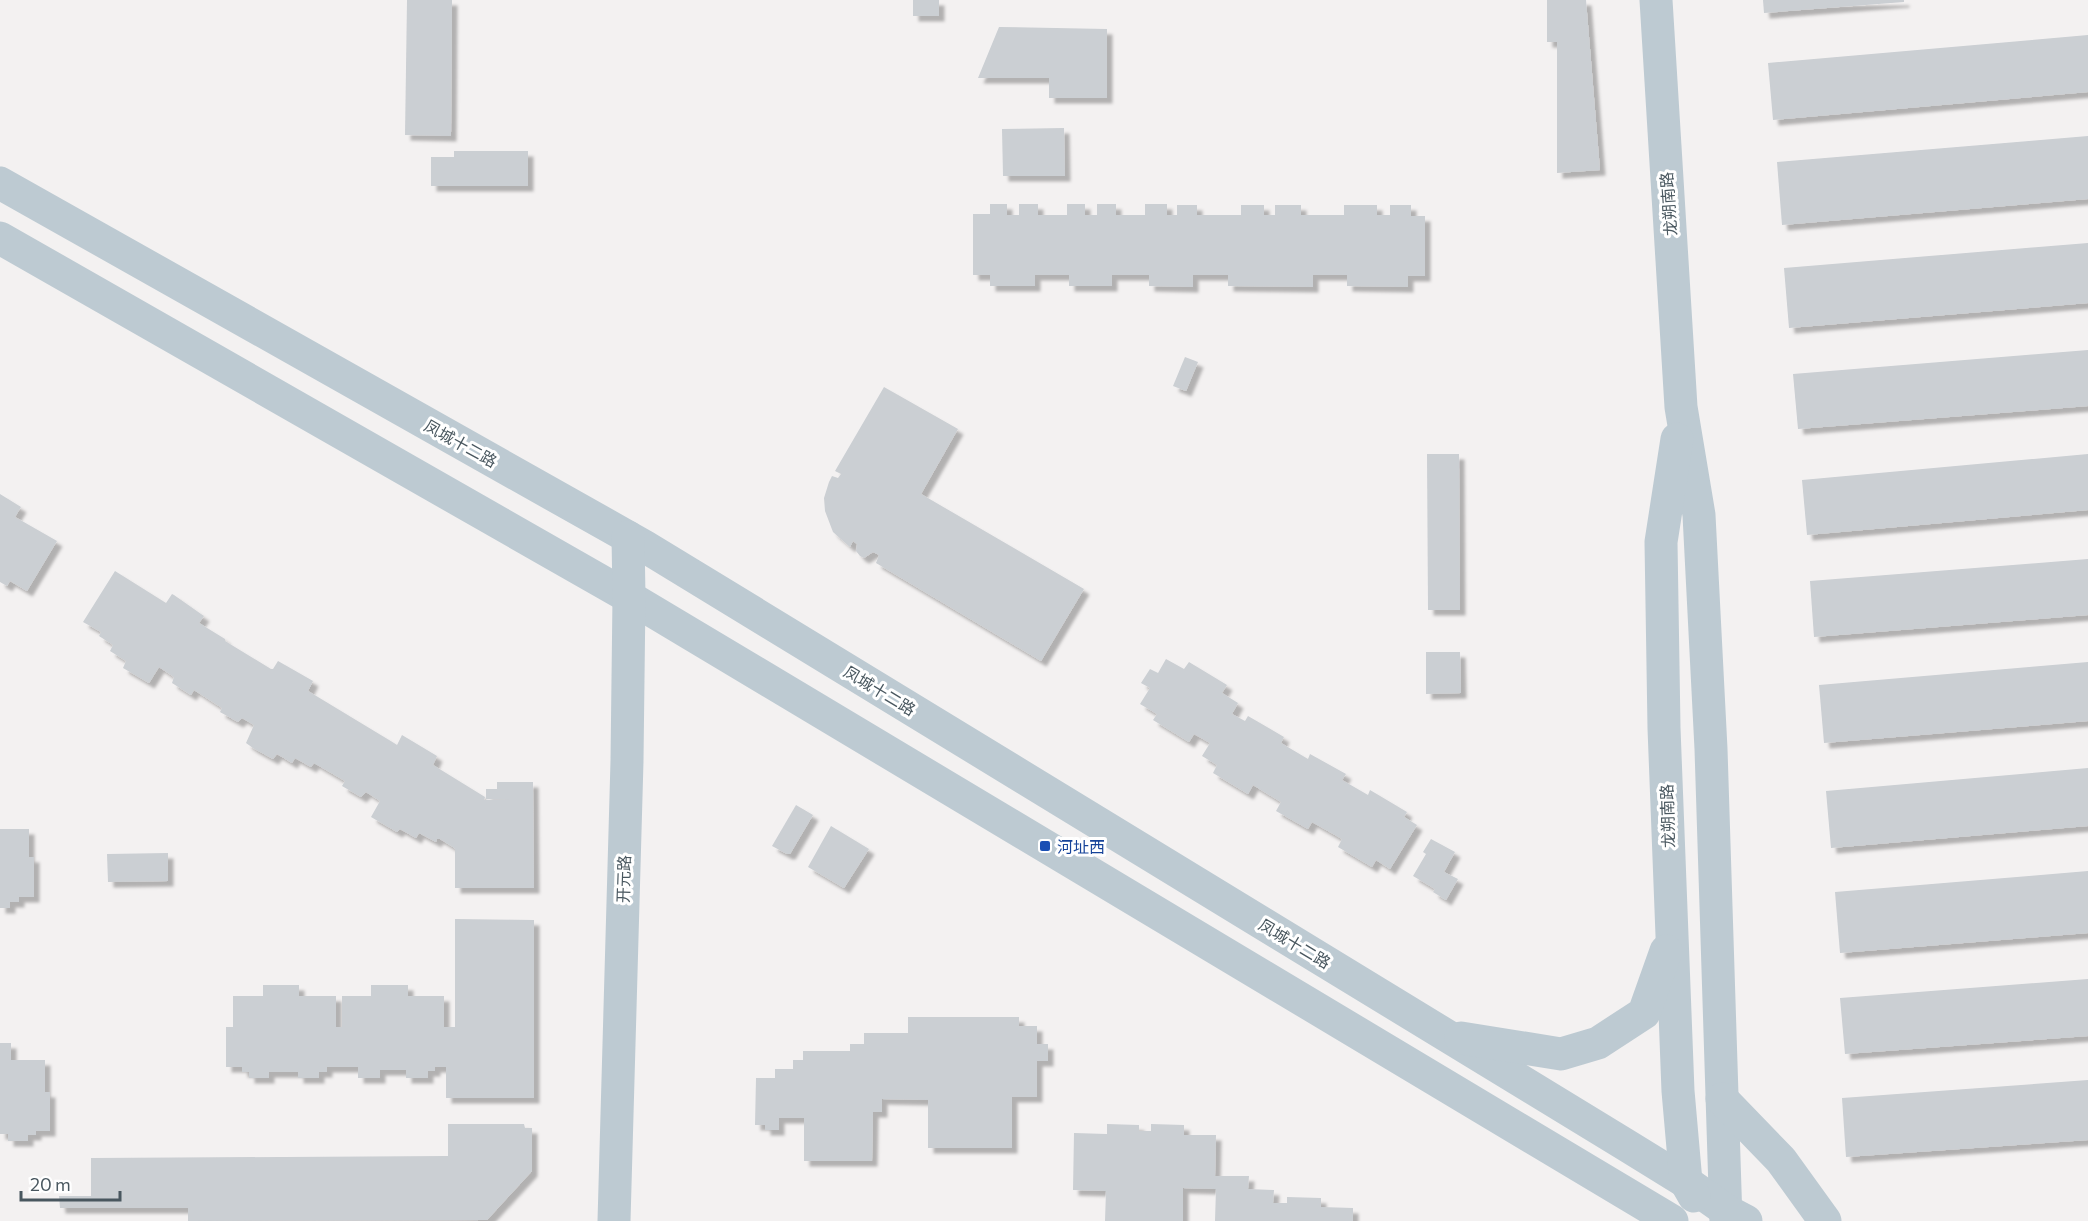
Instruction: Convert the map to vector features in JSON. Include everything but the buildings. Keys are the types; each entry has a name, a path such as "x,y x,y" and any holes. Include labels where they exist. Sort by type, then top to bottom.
{"street":[{"name":"龙朔南路","path":"1656,0 1681,407 1699,515 1711,750 1726,1219"},
{"name":"凤城十二路","path":"0,183 628,537 1686,1182 1726,1219"},
{"path":"0,238 629,597 1672,1221"},
{"name":"龙朔南路","path":"1681,407 1661,542 1664,728 1678,1091 1686,1182"},
{"name":"开元路","path":"614,1221 629,597 628,537"},
{"path":"1444,1035 1561,1054 1598,1043 1644,1013 1672,936"},
{"path":"1722,1099 1781,1160 1825,1221"}],"place":[{"name":"河址西","path":"1045,846"}]}
